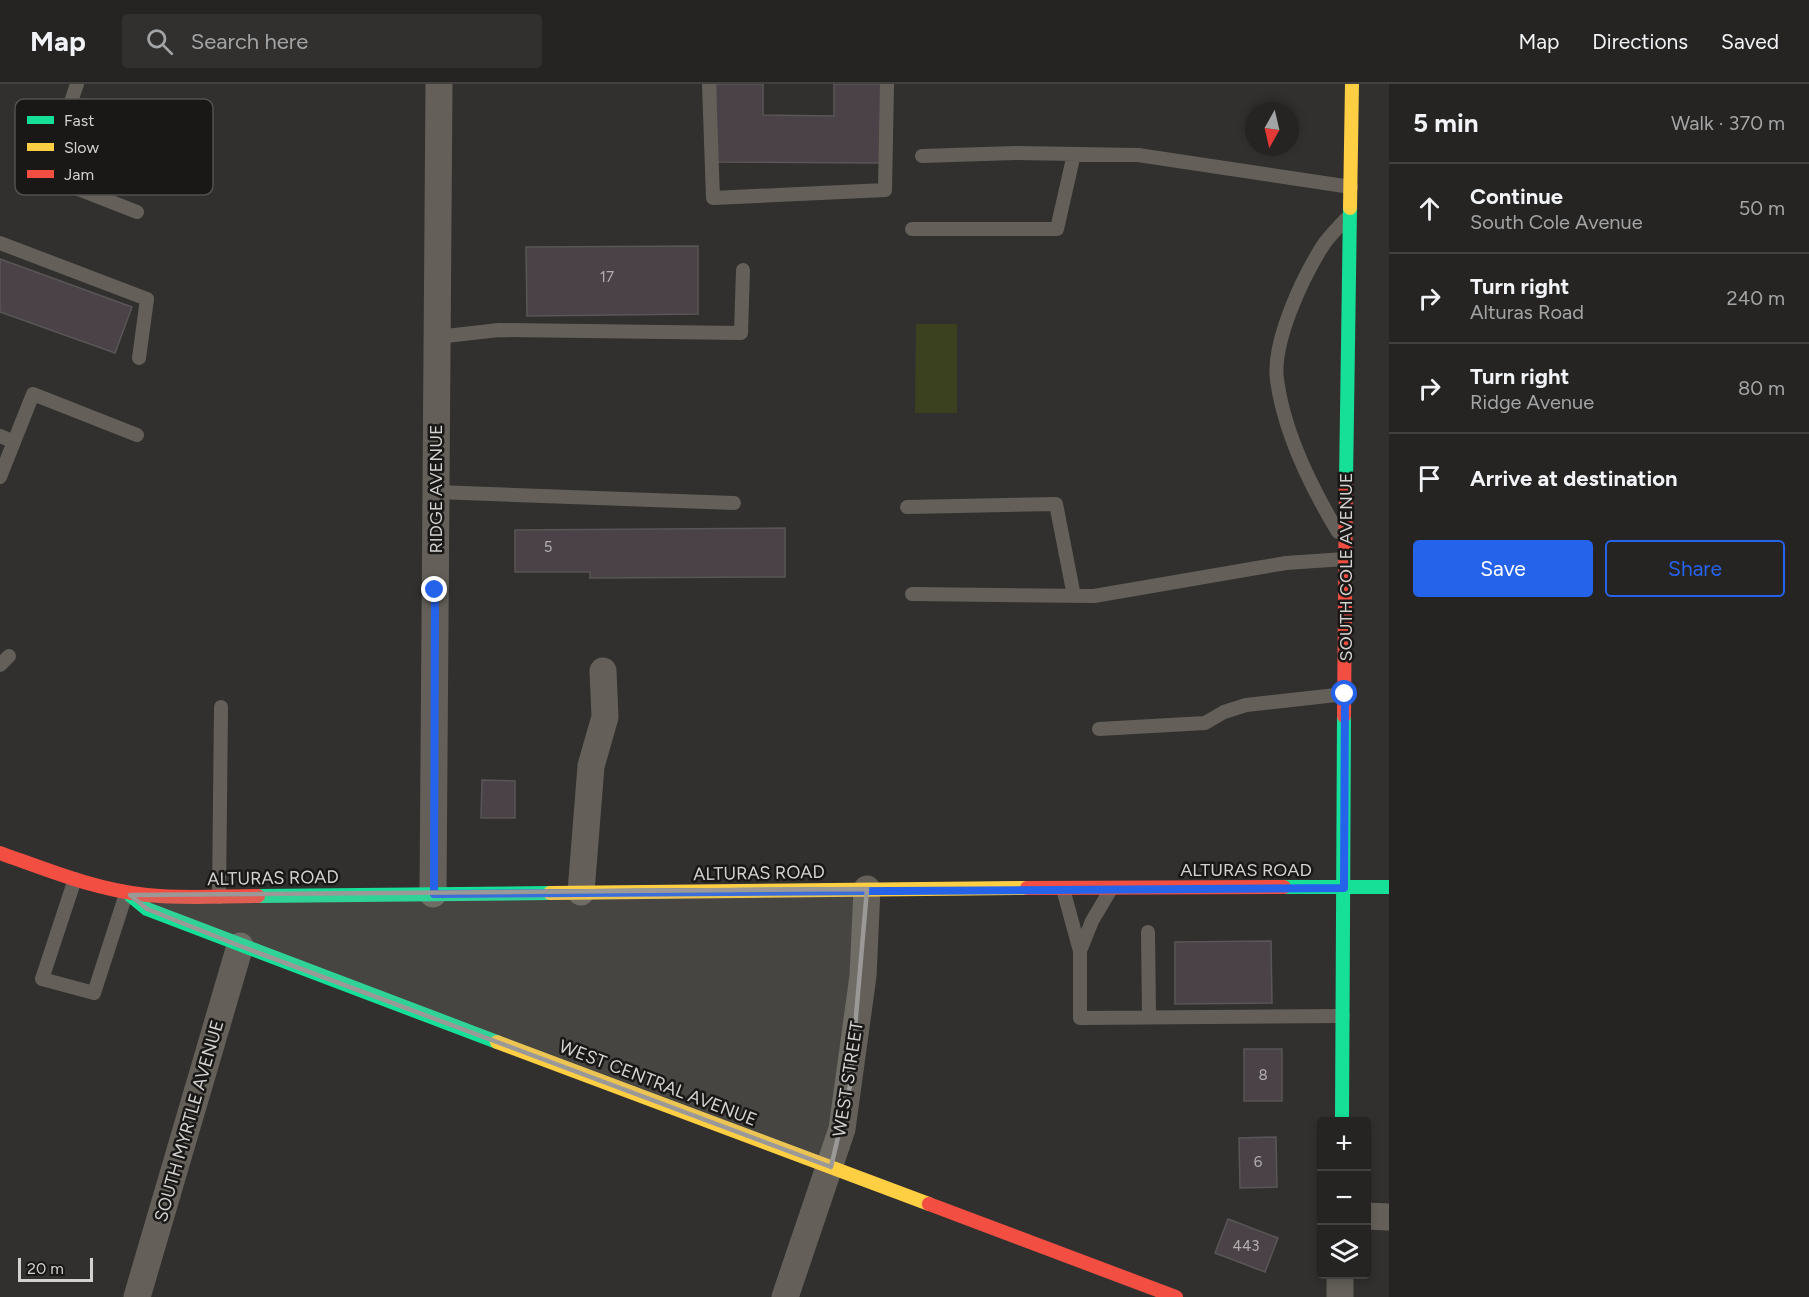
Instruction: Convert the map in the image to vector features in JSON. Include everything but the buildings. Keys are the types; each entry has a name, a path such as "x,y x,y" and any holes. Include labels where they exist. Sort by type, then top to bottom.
{"street":[{"name":"RIDGE AVENUE","path":"434,894 438,84"},
{"name":"SOUTH COLE AVENUE","path":"1342,1117 1345,543 1352,84"},
{"path":"582,892 591,766 605,717 603,671"},
{"path":"0,853 75,879 128,894"},
{"name":"ALTURAS ROAD","path":"128,894 219,897 582,892 1389,887"},
{"name":"WEST STREET","path":"785,1297 842,1130 863,976 867,890"},
{"name":"WEST CENTRAL AVENUE","path":"128,894 147,909 240,946 1176,1297"},
{"name":"SOUTH MYRTLE AVENUE","path":"137,1297 240,946"},
{"path":"1371,1216 1389,1216"},
{"path":"1340,1279 1340,1297"}],"lane":[{"path":"73,99 77,84"},
{"path":"708,84 713,198 885,190 887,84"},
{"path":"922,156 1015,153 1138,155 1351,187"},
{"path":"912,229 1057,230 1074,154"},
{"path":"94,195 137,212"},
{"path":"1345,543 1316,496 1301,460 1283,407 1277,379 1277,359 1304,281 1323,245 1351,213"},
{"path":"0,243 147,299 138,358"},
{"path":"437,337 499,330 741,333 743,270"},
{"path":"0,477 33,394 137,435"},
{"path":"0,436 14,442"},
{"path":"436,492 735,503"},
{"path":"907,507 1056,504 1074,596"},
{"path":"912,594 1094,596 1286,563 1345,560"},
{"path":"1098,729 1206,723 1224,712 1246,705 1345,694"},
{"path":"219,897 220,707"},
{"path":"75,879 42,979 94,993 128,894"},
{"path":"1062,889 1080,951 1080,1018 1343,1016"},
{"path":"1080,951 1092,921 1111,889"},
{"path":"1148,932 1149,1016"}],"highlighted area":[{"path":"867,889 850,1086 831,1167 240,946 147,909 130,895"}],"green space":[{"path":"916,324 957,324 957,413 915,413"}],"traffic: fast":[{"path":"1346,481 1350,208"},
{"path":"1342,1117 1344,716"},
{"path":"1284,887 1389,887"},
{"path":"258,896 550,893"},
{"path":"130,895 147,909 497,1042"}],"traffic: slow":[{"path":"1350,208 1352,84"},
{"path":"550,893 1027,888"},
{"path":"497,1042 929,1204"}],"traffic: jam":[{"path":"1344,716 1346,481"},
{"path":"0,853 109,889 174,897 258,896"},
{"path":"1027,888 1284,887"},
{"path":"929,1204 1176,1297"}],"route":[{"path":"435,590 434,894 1344,888 1345,694"}]}
